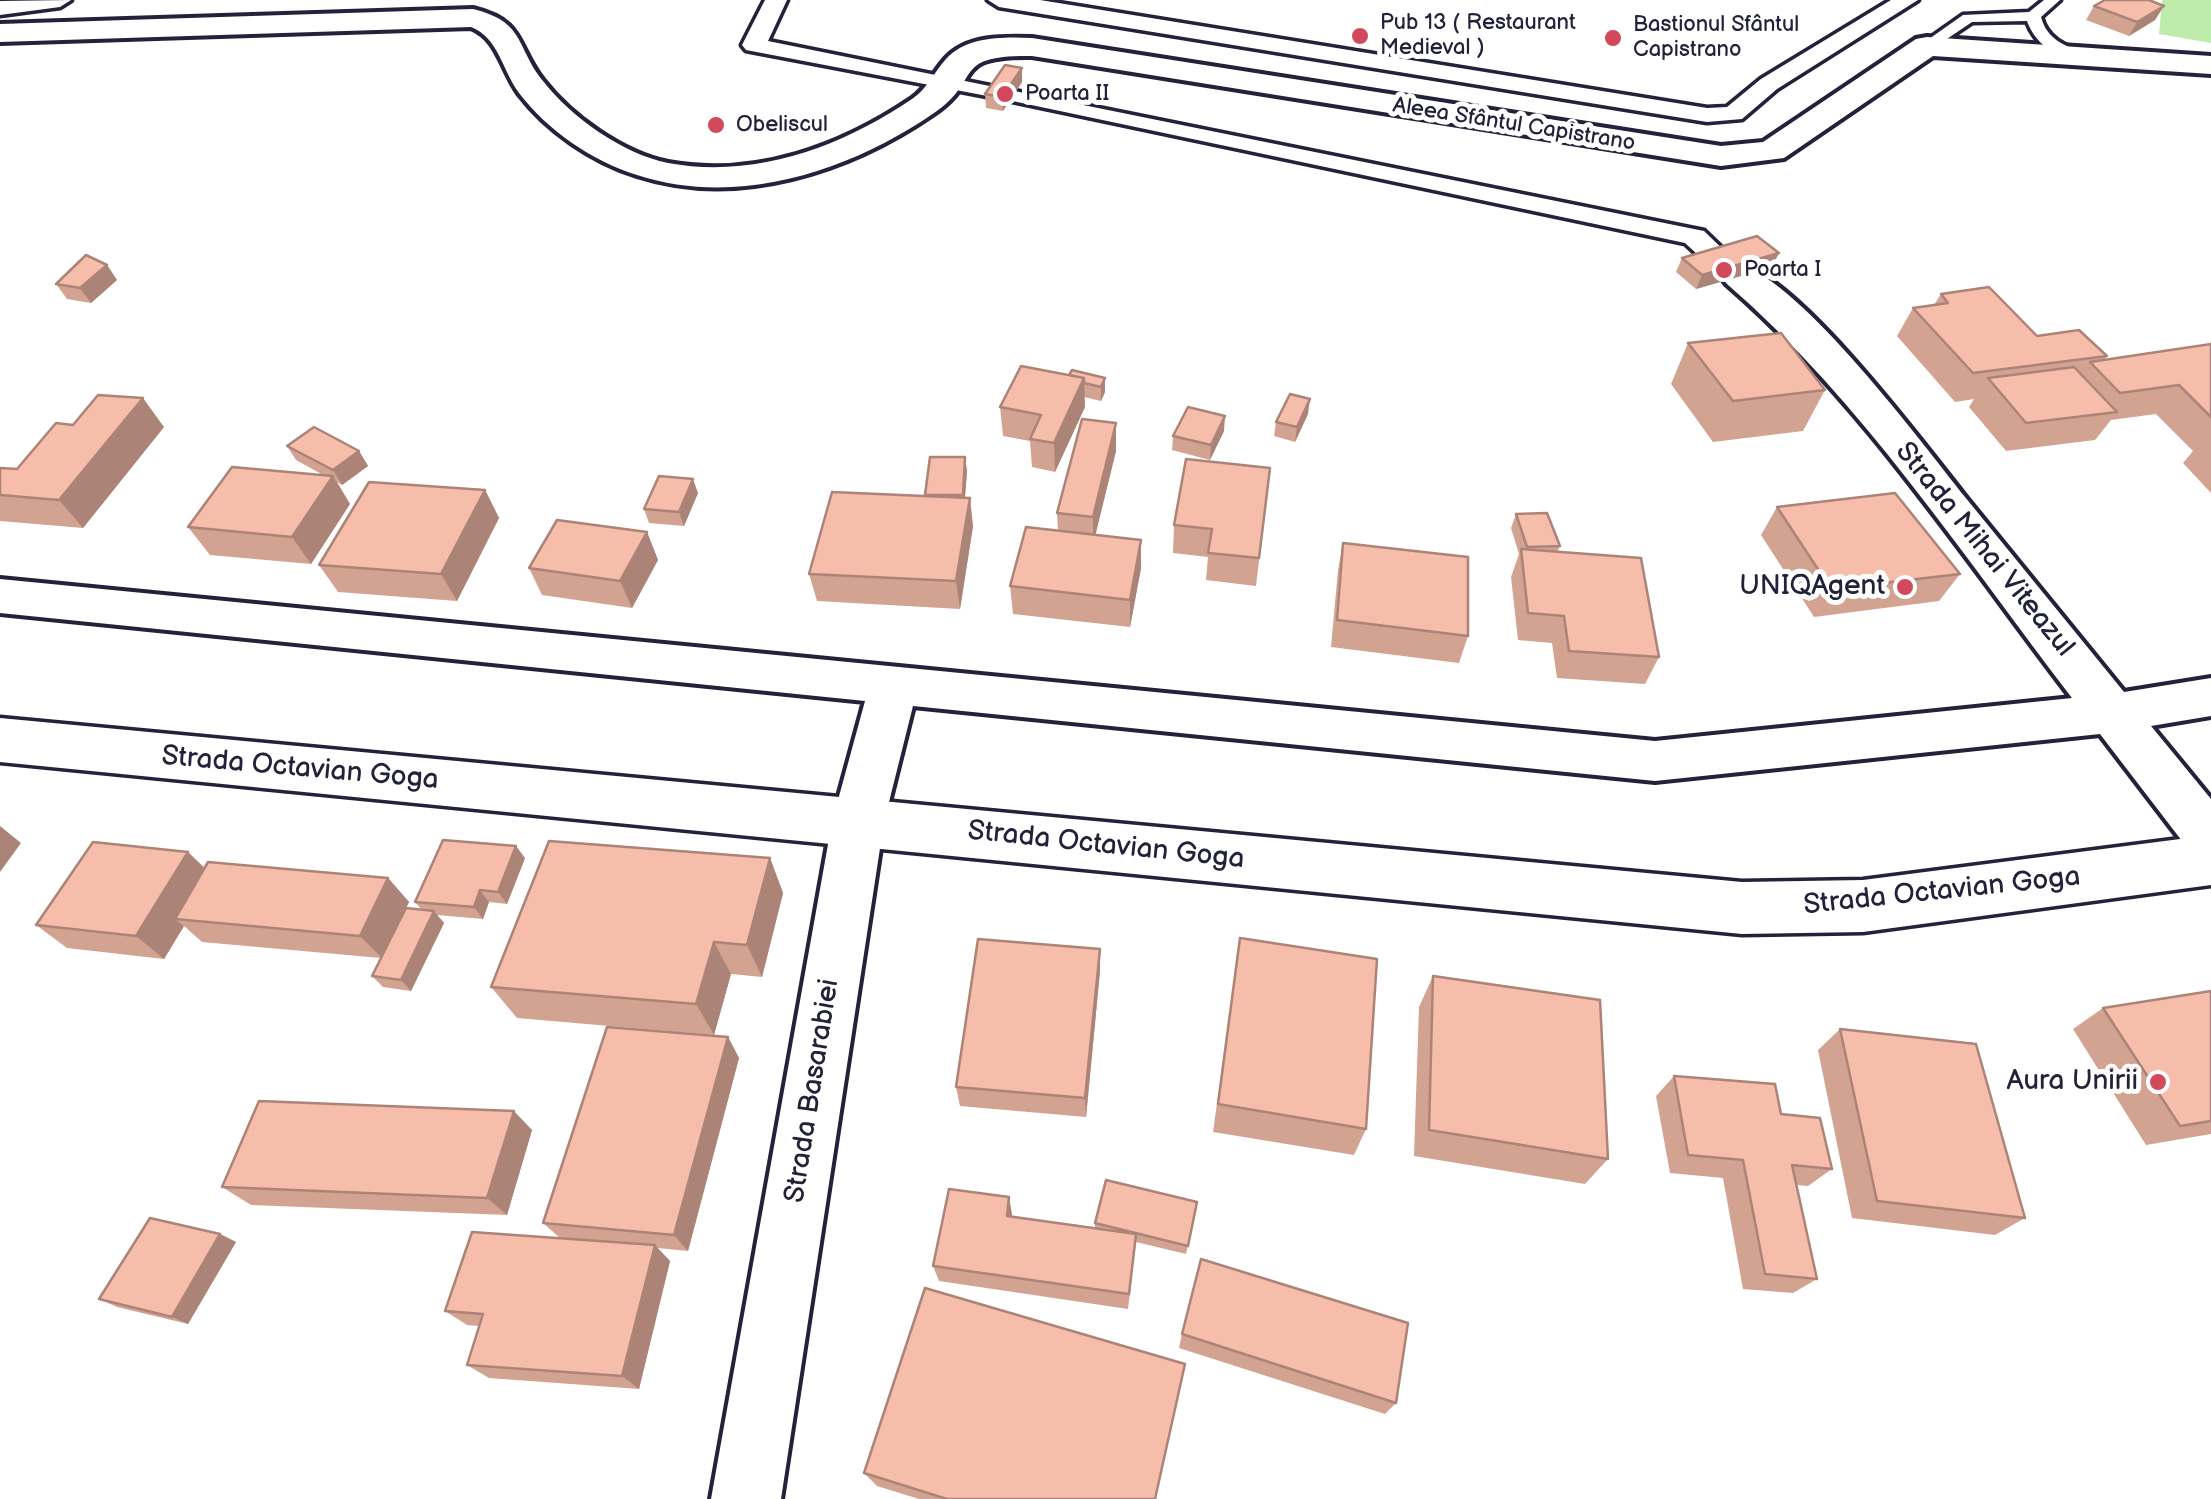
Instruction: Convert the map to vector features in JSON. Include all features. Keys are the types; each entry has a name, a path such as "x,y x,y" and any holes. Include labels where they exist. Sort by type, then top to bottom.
{"street":[{"path":"0,8 60,0"},
{"path":"776,0 754,45 1694,237 1730,268"},
{"path":"998,0 1707,115 1733,114 1768,84 1907,0"},
{"name":"Aleea Sfântul Capistrano","path":"0,33 473,18 496,25 505,34 530,87 579,132 621,155 666,172 728,176 786,170 842,152 930,102 948,84 959,63 971,54 999,47 1032,47 1693,154 1744,156 1772,151 1927,46"},
{"path":"1927,46 2211,65"},
{"name":"Strada Mihai Viteazul","path":"1730,268 1800,327 1851,383 2211,838"},
{"path":"0,596 1655,761 2114,713 2211,697"},
{"name":"Strada Basarabiei","path":"746,1499 858,822 894,685"},
{"name":"Strada Octavian Goga","path":"0,740 1742,908 1863,906 2211,860"}],"lane":[{"path":"2053,0 2033,16 2034,28 2046,42 2079,56"},
{"name":"Aleea Sfântul Capistrano","path":"1927,46 1968,18 2033,16"}],"green space":[{"path":"2162,0 2211,0 2211,43 2159,34"}],"building":[{"path":"2105,0 2149,0 2164,6 2137,22 2094,6"},
{"path":"1005,65 1022,68 1002,97 985,94"},
{"path":"1757,236 1779,253 1702,275 1682,258"},
{"path":"86,255 107,265 80,288 56,284"},
{"path":"1989,287 2037,336 2079,330 2107,356 1973,373 1913,308 1948,303 1941,294"},
{"path":"1781,333 1825,390 1733,401 1688,343"},
{"path":"2211,344 2211,417 2179,385 2120,393 2090,362"},
{"path":"1021,366 1084,378 1054,443 1030,439 1041,415 1000,407"},
{"path":"2074,367 2117,412 2026,423 1988,378"},
{"path":"1072,370 1105,378 1101,387 1084,383 1084,378 1069,375"},
{"path":"1290,394 1310,399 1297,427 1276,422"},
{"path":"98,395 143,398 59,500 0,495 0,468 17,469 56,423 73,425"},
{"path":"1188,407 1225,416 1211,445 1173,436"},
{"path":"1082,419 1116,423 1093,517 1057,513"},
{"path":"314,427 359,451 333,470 287,446"},
{"path":"930,457 965,457 963,495 925,495"},
{"path":"1186,459 1270,468 1259,558 1208,553 1212,529 1174,525"},
{"path":"232,467 333,476 292,537 188,527"},
{"path":"659,476 693,479 679,512 644,509"},
{"path":"369,482 485,490 441,574 319,565"},
{"path":"832,492 970,498 956,581 809,574"},
{"path":"1895,493 1960,574 1831,589 1777,507"},
{"path":"1547,513 1560,546 1527,547 1516,514"},
{"path":"557,520 647,532 620,581 529,568"},
{"path":"1026,527 1141,540 1130,600 1010,586"},
{"path":"1343,543 1468,557 1468,636 1337,620"},
{"path":"1521,549 1641,558 1659,657 1569,651 1564,616 1528,613"},
{"path":"443,840 516,846 498,892 480,890 474,907 415,902"},
{"path":"549,841 770,858 747,945 714,942 696,1004 491,987"},
{"path":"93,842 188,852 136,936 36,925"},
{"path":"208,862 388,878 360,936 175,919"},
{"path":"406,908 434,911 401,980 372,976"},
{"path":"1240,938 1377,959 1366,1129 1218,1104"},
{"path":"978,939 1100,949 1085,1098 956,1087"},
{"path":"1433,976 1600,1000 1608,1159 1429,1130"},
{"path":"2211,991 2211,1121 2180,1126 2103,1008"},
{"path":"607,1027 728,1037 674,1235 543,1223"},
{"path":"1840,1029 1976,1044 2025,1218 1877,1201"},
{"path":"1674,1076 1775,1084 1781,1114 1820,1118 1832,1169 1792,1165 1817,1279 1765,1274 1743,1160 1688,1155"},
{"path":"259,1101 514,1111 487,1198 222,1187"},
{"path":"1106,1180 1197,1202 1188,1246 1095,1223"},
{"path":"949,1189 1009,1197 1007,1216 1136,1234 1129,1294 933,1266"},
{"path":"150,1218 220,1234 172,1317 99,1299"},
{"path":"472,1232 655,1245 622,1376 467,1365 483,1314 445,1311"},
{"path":"1201,1259 1408,1323 1396,1403 1182,1334"},
{"path":"925,1288 1185,1364 1155,1499 947,1499 864,1473"}],"place":[{"name":"Pub 13 ( Restaurant Medieval )","path":"1360,36"},
{"name":"Bastionul Sfântul Capistrano","path":"1613,38"},
{"name":"Poarta II","path":"1005,94"},
{"name":"Obeliscul","path":"716,125"},
{"name":"Poarta I","path":"1724,270"},
{"name":"UNIQAgent","path":"1905,587"},
{"name":"Aura Unirii","path":"2158,1082"}]}
